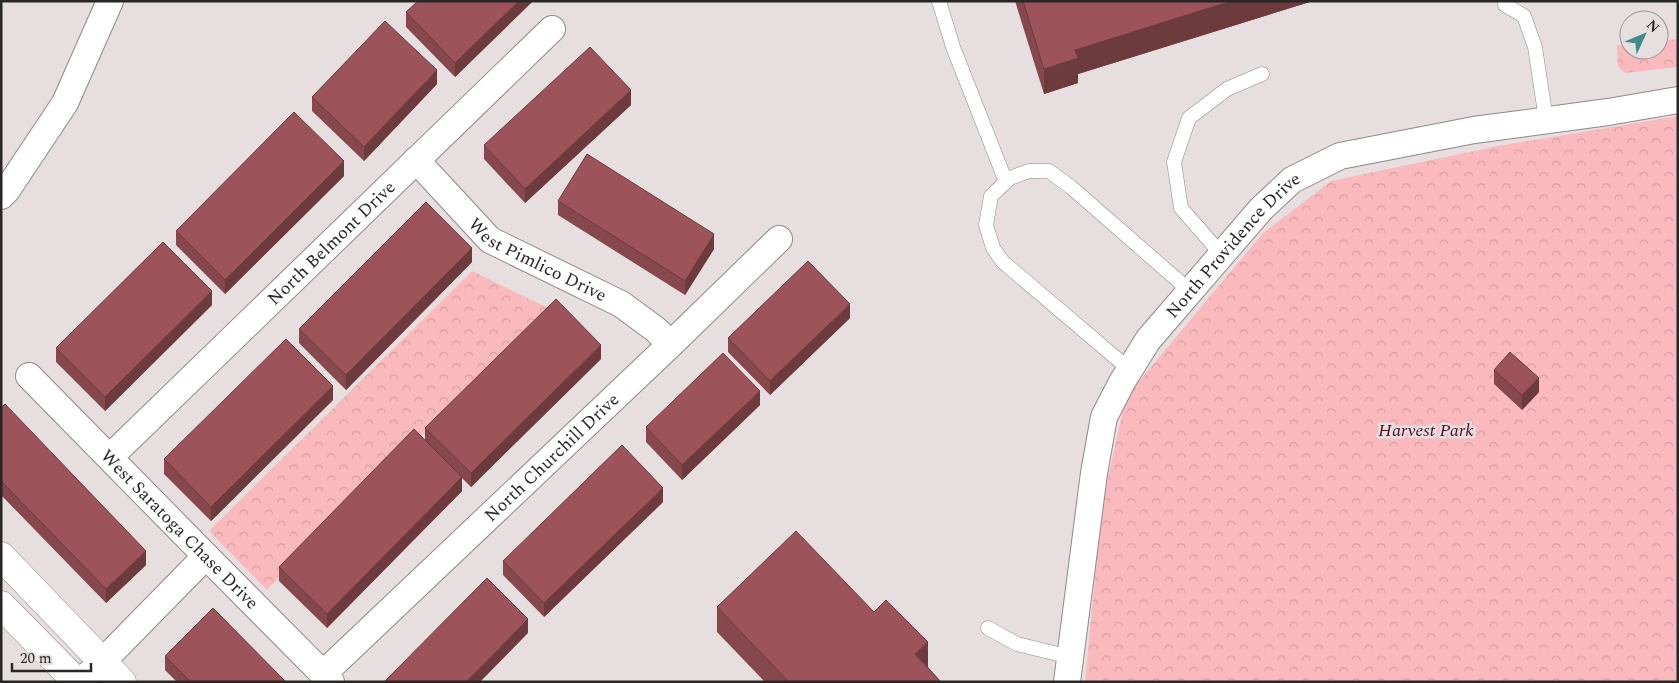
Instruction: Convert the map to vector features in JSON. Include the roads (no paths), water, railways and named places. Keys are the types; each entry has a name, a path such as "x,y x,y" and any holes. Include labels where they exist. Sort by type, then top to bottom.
{"street":[{"path":"1,196 7,190 65,103 110,1"},
{"name":"North Belmont Drive","path":"110,457 552,29"},
{"name":"North Providence Drive","path":"1068,669 1094,473 1104,417 1129,369 1148,340 1261,209 1292,180 1340,156 1454,134 1678,100"},
{"name":"West Pimlico Drive","path":"416,160 490,240 621,304 656,329 671,344"},
{"name":"North Churchill Drive","path":"327,678 779,239"},
{"name":"West Saratoga Chase Drive","path":"29,376 327,678"},
{"path":"1,556 122,682"},
{"path":"1,605 78,682 103,661 206,556"}],"lane":[{"path":"939,1 953,47 1006,182"},
{"path":"1505,4 1524,16 1535,47 1546,120"},
{"path":"1222,255 1181,208 1174,162 1189,118 1227,89 1262,74"},
{"path":"1129,369 1003,262 993,248 986,225 991,196 1010,178 1029,171 1049,171 1072,188 1190,291"},
{"path":"988,628 1068,669"}],"park label":[{"name":"Harvest Park","path":"1426,430"}]}
